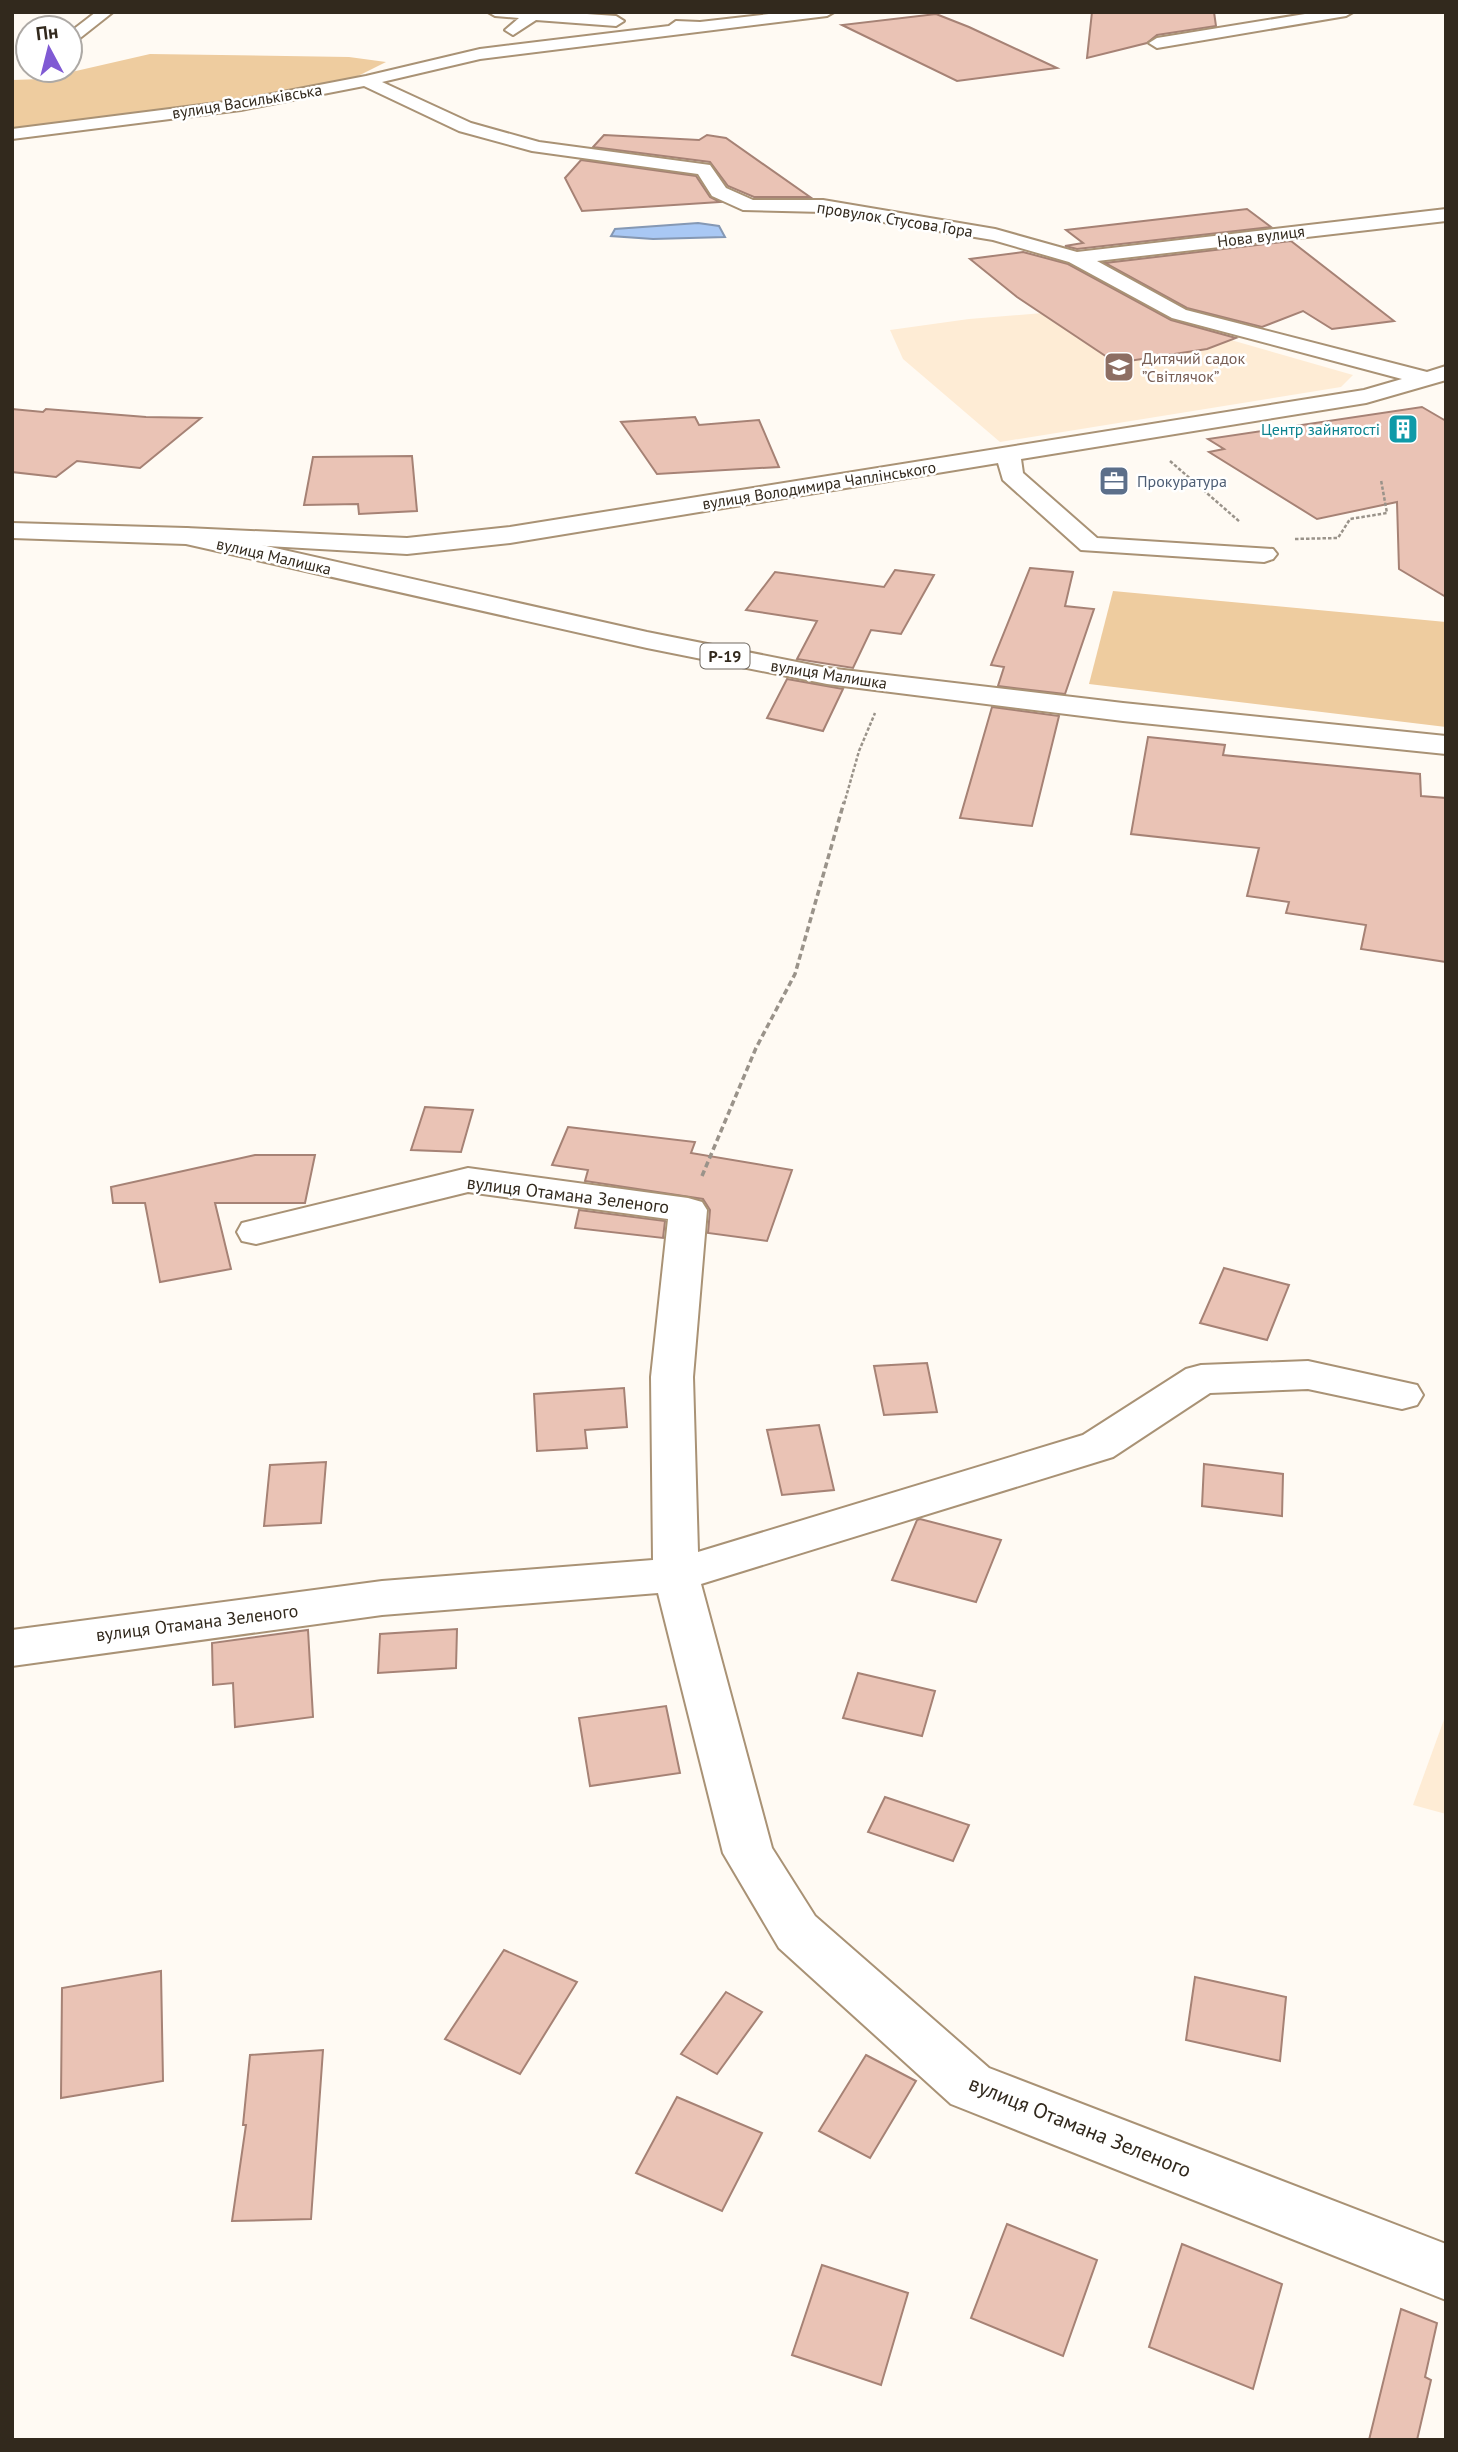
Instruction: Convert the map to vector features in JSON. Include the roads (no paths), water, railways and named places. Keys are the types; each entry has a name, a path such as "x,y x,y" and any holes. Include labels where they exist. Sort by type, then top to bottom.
{"street":[{"path":"84,28 106,12"},
{"path":"495,12 700,27 827,12"},
{"path":"1157,43 1346,12"},
{"path":"480,54 534,13"},
{"name":"вулиця Васильківська","path":"12,134 241,105 366,81 480,54 700,27"},
{"name":"провулок Стусова Гора","path":"366,81 466,127 538,147 704,169 719,192 750,206 823,206 995,235 1076,258 1180,314 1437,376"},
{"name":"Нова вулиця","path":"1076,258 1446,215"},
{"name":"вулиця Володимира Чаплінського","path":"186,536 407,546 510,535 1366,396 1437,376"},
{"path":"1009,454 1011,475 1090,545 1264,554"},
{"name":"вулиця Малишка","path":"12,530 186,536 647,640 827,676 1123,712 1446,746"},
{"name":"вулиця Отамана Зеленого","path":"256,1232 468,1180 688,1210 672,1377 676,1575 748,1853 797,1932 970,2086 1446,2272"},
{"name":"вулиця Отамана Зеленого","path":"12,1648 382,1598 676,1575 1098,1446 1201,1379 1308,1375 1402,1395"}],"water":[{"path":"698,223 719,226 725,237 653,239 611,236 615,229"}],"place":[{"name":"Дитячий садок ”Світлячок”","path":"1119,367"},
{"name":"Центр зайнятості","path":"1403,429"},
{"name":"Прокуратура","path":"1114,481"}]}
